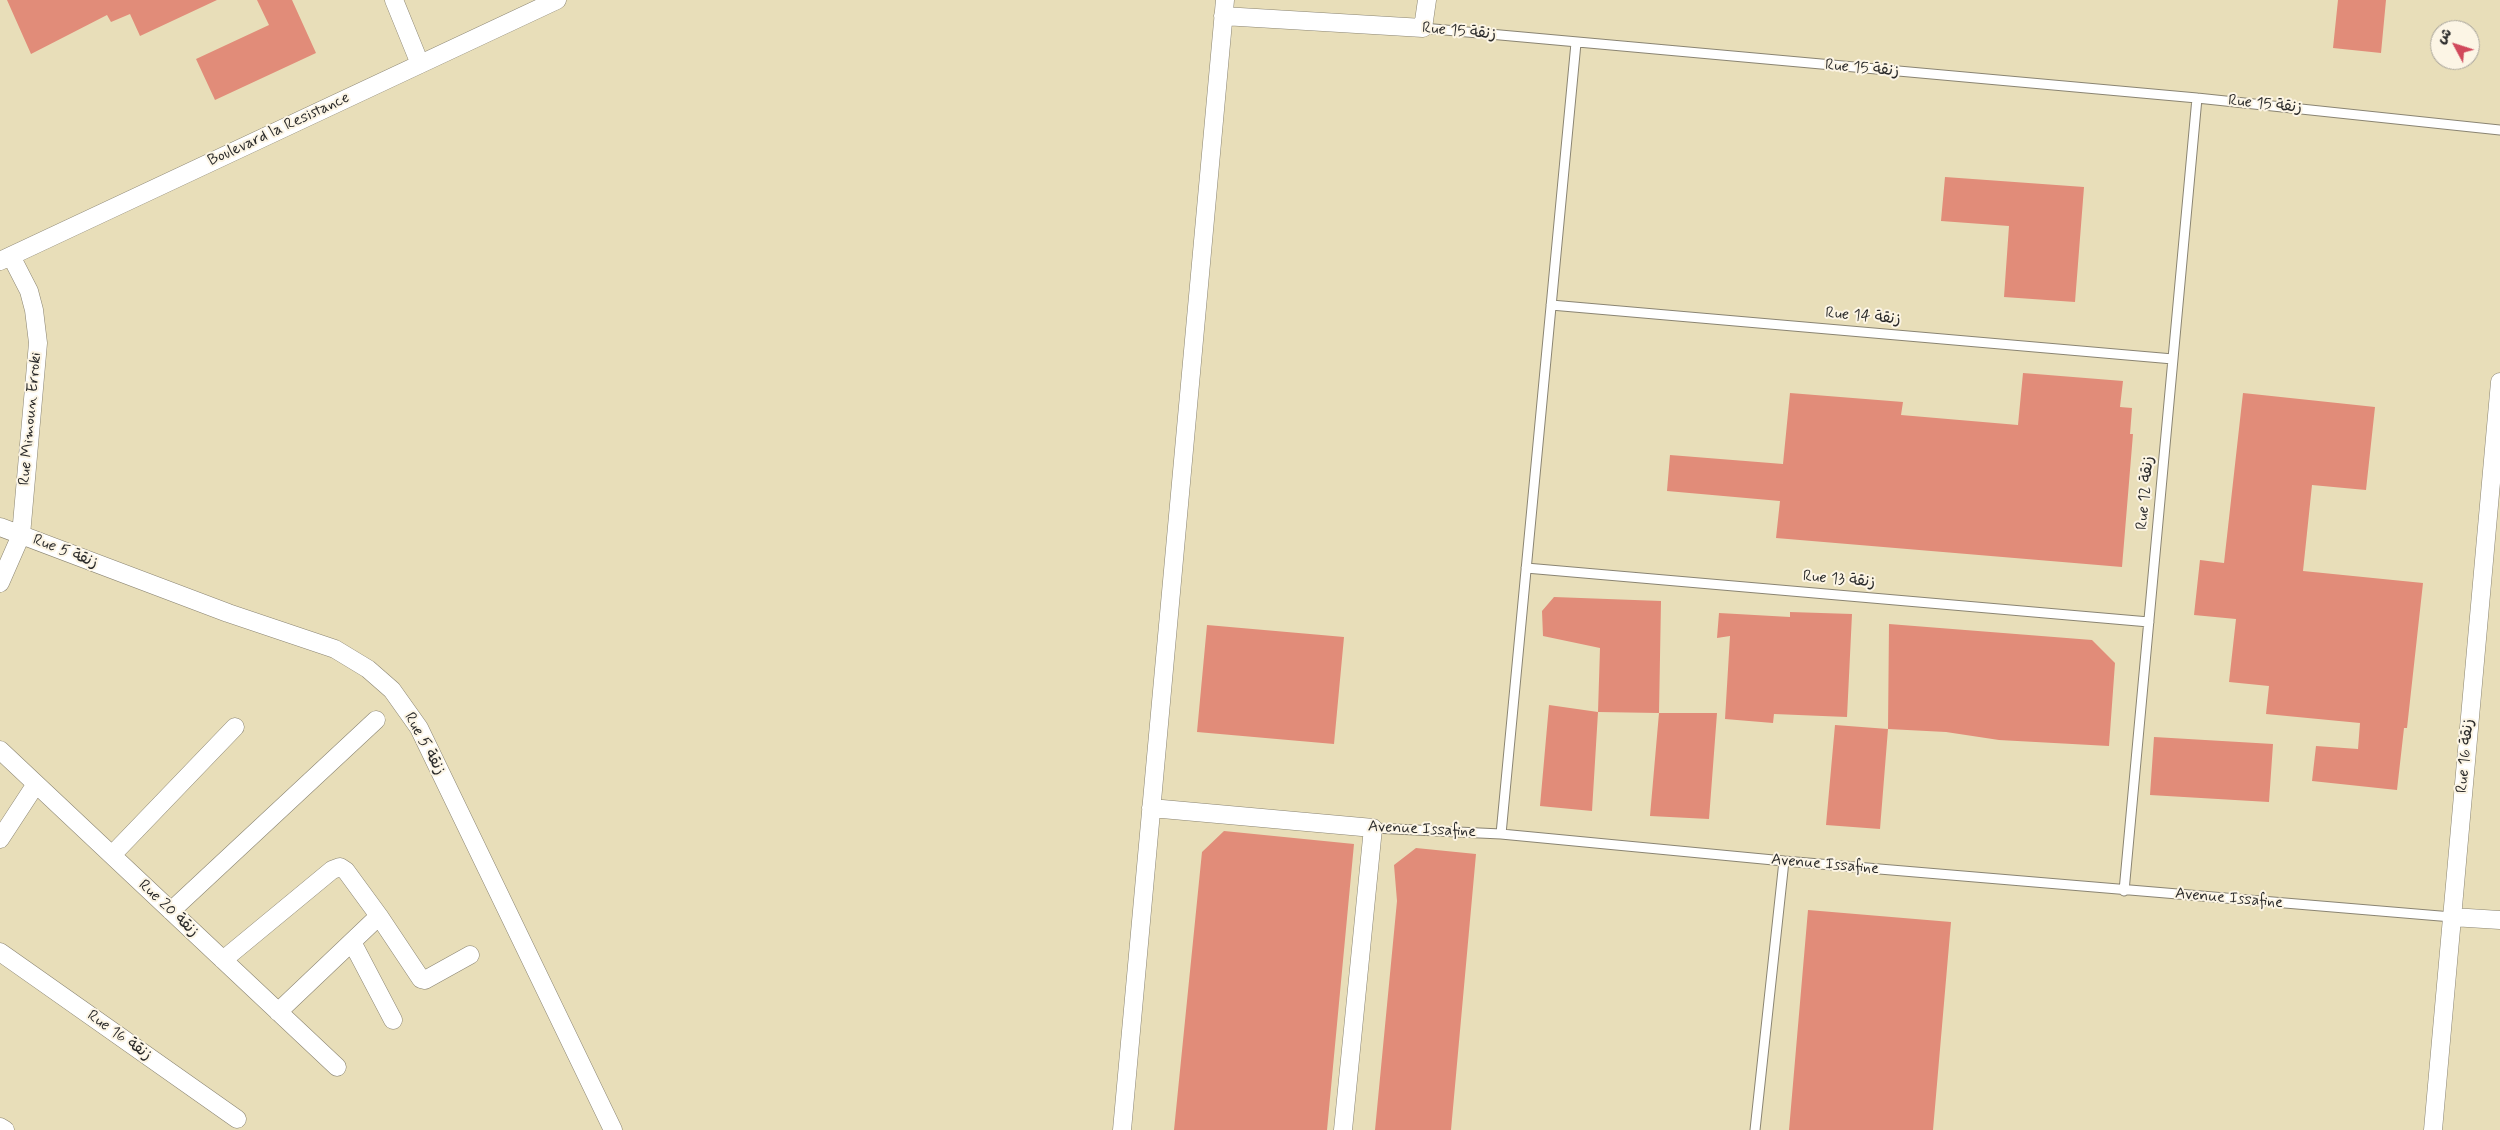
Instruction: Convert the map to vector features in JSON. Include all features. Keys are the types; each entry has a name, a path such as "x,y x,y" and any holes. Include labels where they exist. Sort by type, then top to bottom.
{"street":[{"path":"394,0 420,64"},
{"name":"Boulevard la Resistance","path":"6,258 557,0"},
{"path":"1423,28 1427,0"},
{"path":"1122,1130 1224,8"},
{"name":"Rue 15 زنقة","path":"1224,8 1423,28"},
{"name":"Rue Mimoun Erroki","path":"0,584 21,535 38,343 34,310 29,291 6,258"},
{"name":"Rue 16 زنقة","path":"2434,1130 2500,382"},
{"name":"Rue 5 زنقة","path":"0,526 228,613 335,649 368,669 392,690 419,728 613,1130"},
{"path":"171,911 376,720"},
{"path":"112,856 236,727"},
{"name":"Rue 20 زنقة","path":"0,750 337,1067"},
{"path":"0,839 36,784"},
{"name":"Avenue Issafine","path":"1151,808 1373,828"},
{"path":"1343,1130 1373,828"},
{"path":"223,960 332,870 340,868 346,871 380,916 422,980 470,955"},
{"path":"278,1012 380,916"},
{"name":"Avenue Issafine","path":"2452,917 2500,920"},
{"path":"352,942 393,1020"},
{"name":"Rue 16 زنقة","path":"0,952 237,1119"},
{"path":"0,1127 5,1130"}],"lane":[{"name":"Rue 15 زنقة","path":"1423,28 2197,98 2500,130"},
{"path":"1501,834 1576,43"},
{"name":"Rue 12 زنقة","path":"2124,891 2197,98"},
{"name":"Rue 14 زنقة","path":"1551,305 2173,359"},
{"name":"Rue 13 زنقة","path":"1526,568 2149,622"},
{"name":"Avenue Issafine","path":"1373,828 1501,834 1784,862 2452,917"},
{"path":"1755,1130 1784,862"}],"building":[{"path":"7,0 217,0 140,36 130,14 111,22 107,15 31,54"},
{"path":"257,0 292,0 316,53 215,100 196,59 269,25"},
{"path":"2338,0 2386,0 2381,53 2333,48"},
{"path":"1945,177 2084,187 2075,302 2004,297 2009,226 1941,221"},
{"path":"2023,373 2123,381 2120,407 2132,408 2130,434 2133,434 2122,567 1776,538 1780,501 1667,491 1670,455 1783,464 1790,393 1903,402 1901,415 2018,425"},
{"path":"2243,393 2375,407 2366,490 2312,485 2303,571 2423,583 2407,728 2404,728 2397,790 2312,781 2316,746 2358,749 2360,723 2266,714 2269,686 2229,682 2236,619 2194,615 2200,560 2224,563"},
{"path":"1554,597 1661,601 1659,713 1598,712 1600,648 1543,636 1542,611"},
{"path":"1790,612 1852,614 1847,717 1774,714 1773,723 1725,719 1730,636 1717,638 1719,613 1790,617"},
{"path":"1889,624 2092,640 2115,663 2109,746 1999,740 1946,732 1888,729"},
{"path":"1207,625 1344,637 1334,744 1197,732"},
{"path":"1549,705 1598,712 1592,811 1540,806"},
{"path":"1659,713 1717,713 1709,819 1650,816"},
{"path":"1835,725 1888,729 1880,829 1826,825"},
{"path":"2154,737 2273,744 2269,802 2150,795"},
{"path":"1224,831 1354,844 1327,1130 1174,1130 1202,852"},
{"path":"1416,848 1476,854 1451,1130 1375,1130 1397,901 1394,865"},
{"path":"1808,910 1951,922 1933,1130 1789,1130"}]}
